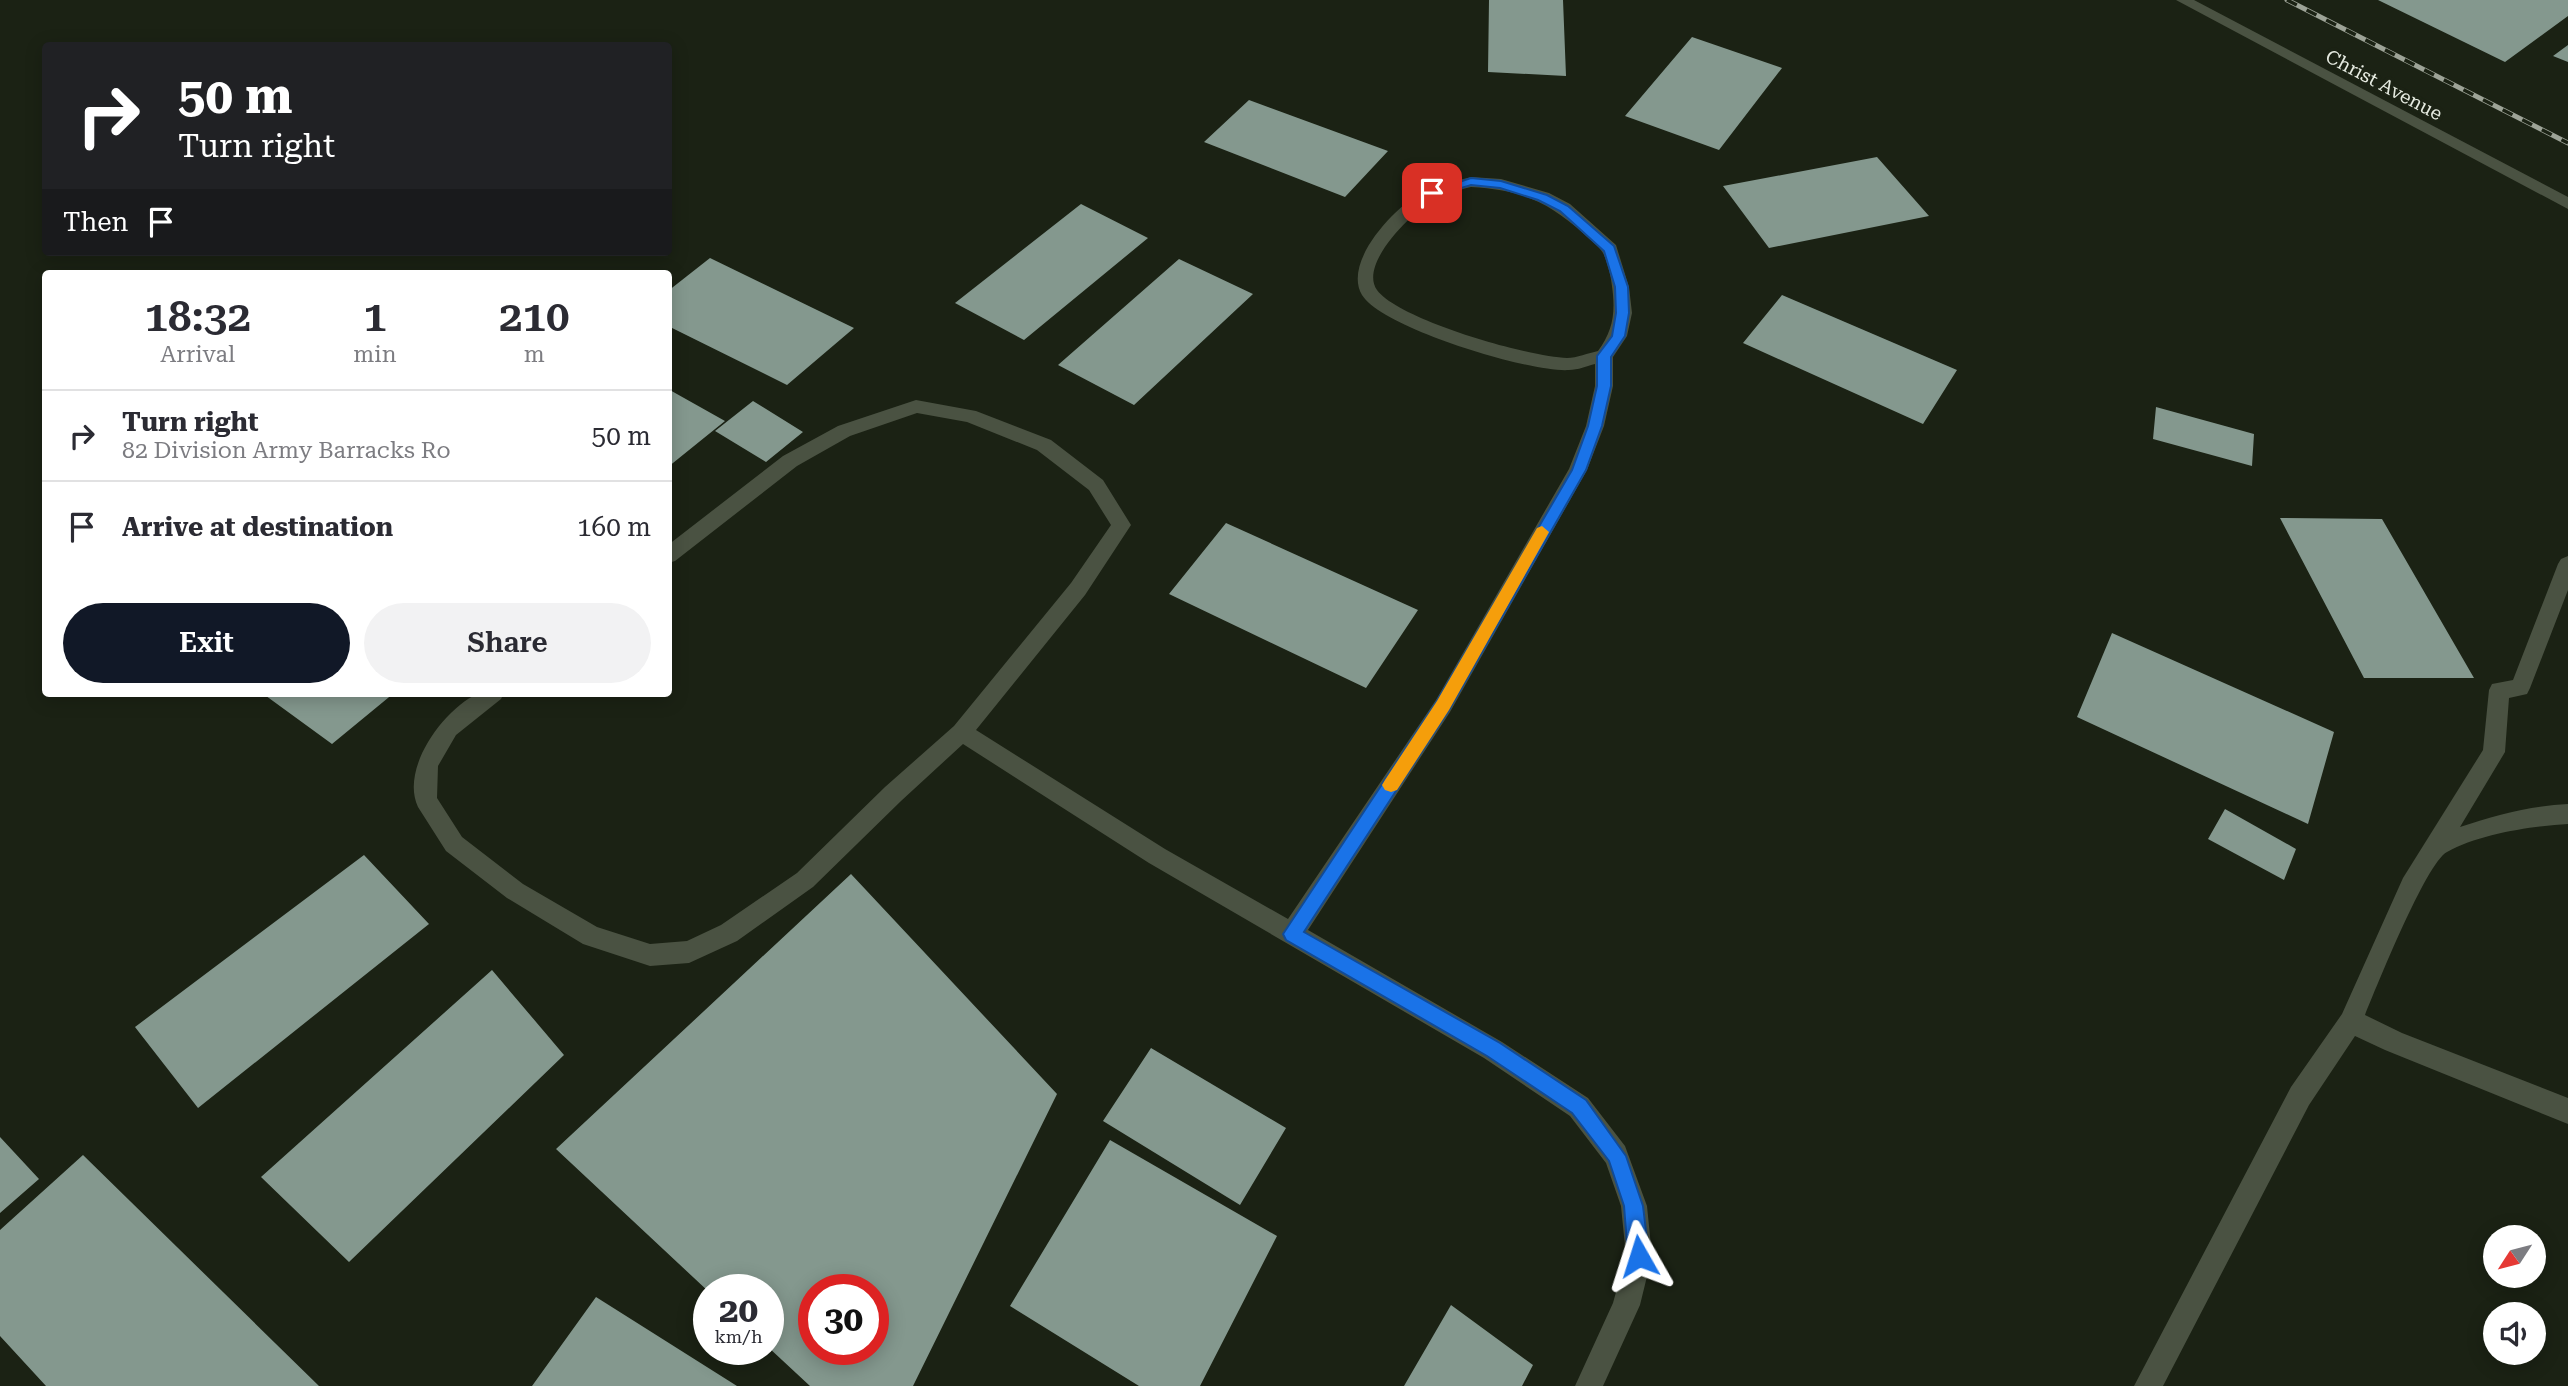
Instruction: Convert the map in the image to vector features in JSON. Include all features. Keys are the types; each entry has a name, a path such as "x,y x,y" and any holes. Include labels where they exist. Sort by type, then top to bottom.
{"street":[{"name":"Christ Avenue","path":"2183,0 2568,204"},
{"path":"1292,934 1443,706 1578,470 1595,426 1604,386 1604,356 1618,336 1623,313 1621,287 1610,249 1564,208 1543,197 1501,184 1471,182 1432,193 1403,212 1369,258 1365,281 1370,294 1393,311 1450,336 1491,350 1545,361 1569,364 1604,356"},
{"path":"489,697 448,729 427,765 426,800 454,844 515,891 591,936 650,955 689,952 719,938 806,880 892,794 962,732 1078,589 1121,525 1096,485 1044,445 970,415 916,406 844,431 790,461 672,553"},
{"path":"2148,1386 2300,1096 2351,1021 2365,984 2411,886 2494,752 2499,690 2520,688 2568,564"},
{"path":"962,732 1157,856 1493,1050 1579,1107 1616,1156 1633,1206 1639,1256 1626,1306 1589,1386"},
{"path":"2437,845 2501,823 2533,816 2568,814"},
{"path":"2351,1021 2394,1042 2568,1111"}],"building":[{"path":"1489,0 1563,0 1566,76 1488,72"},
{"path":"2378,0 2568,0 2568,16 2505,62"},
{"path":"1692,37 1782,68 1719,150 1625,116"},
{"path":"2568,45 2568,62 2553,56"},
{"path":"1249,100 1388,151 1345,197 1204,142"},
{"path":"1877,157 1929,216 1769,248 1723,186"},
{"path":"1081,204 1148,238 1024,340 955,303"},
{"path":"710,258 854,328 787,385 672,328 672,288"},
{"path":"1179,259 1253,294 1134,405 1058,365"},
{"path":"1782,295 1957,370 1923,424 1743,343"},
{"path":"672,391 725,421 672,464"},
{"path":"753,401 803,432 766,462 715,431"},
{"path":"2156,407 2254,434 2252,466 2153,439"},
{"path":"2280,518 2382,519 2474,678 2364,678"},
{"path":"1226,523 1418,610 1366,688 1169,594"},
{"path":"2112,633 2334,732 2308,824 2077,717"},
{"path":"267,697 389,697 332,744"},
{"path":"2225,809 2296,849 2284,880 2208,839"},
{"path":"364,855 429,924 198,1108 135,1027"},
{"path":"851,874 1057,1094 913,1386 810,1386 784,1362 784,1274 693,1274 693,1277 556,1149"},
{"path":"492,970 564,1055 349,1262 261,1177"},
{"path":"1151,1048 1286,1128 1240,1205 1103,1121"},
{"path":"0,1137 39,1179 0,1213"},
{"path":"1110,1140 1277,1236 1200,1386 1139,1386 1010,1306"},
{"path":"83,1155 319,1386 46,1386 0,1336 0,1230"},
{"path":"596,1297 693,1358 693,1365 704,1365 737,1386 532,1386"},
{"path":"1451,1305 1533,1365 1522,1386 1404,1386"}],"railway":[{"path":"2287,0 2568,143"}],"slow traffic":[{"path":"1391,785 1443,706 1542,532"}],"route":[{"path":"1432,193 1471,182 1501,184 1543,197 1564,208 1610,249 1621,287 1623,313 1618,336 1604,356 1604,386 1595,426 1578,470 1443,706 1292,934 1493,1050 1579,1107 1616,1156 1633,1206 1639,1256"}]}
